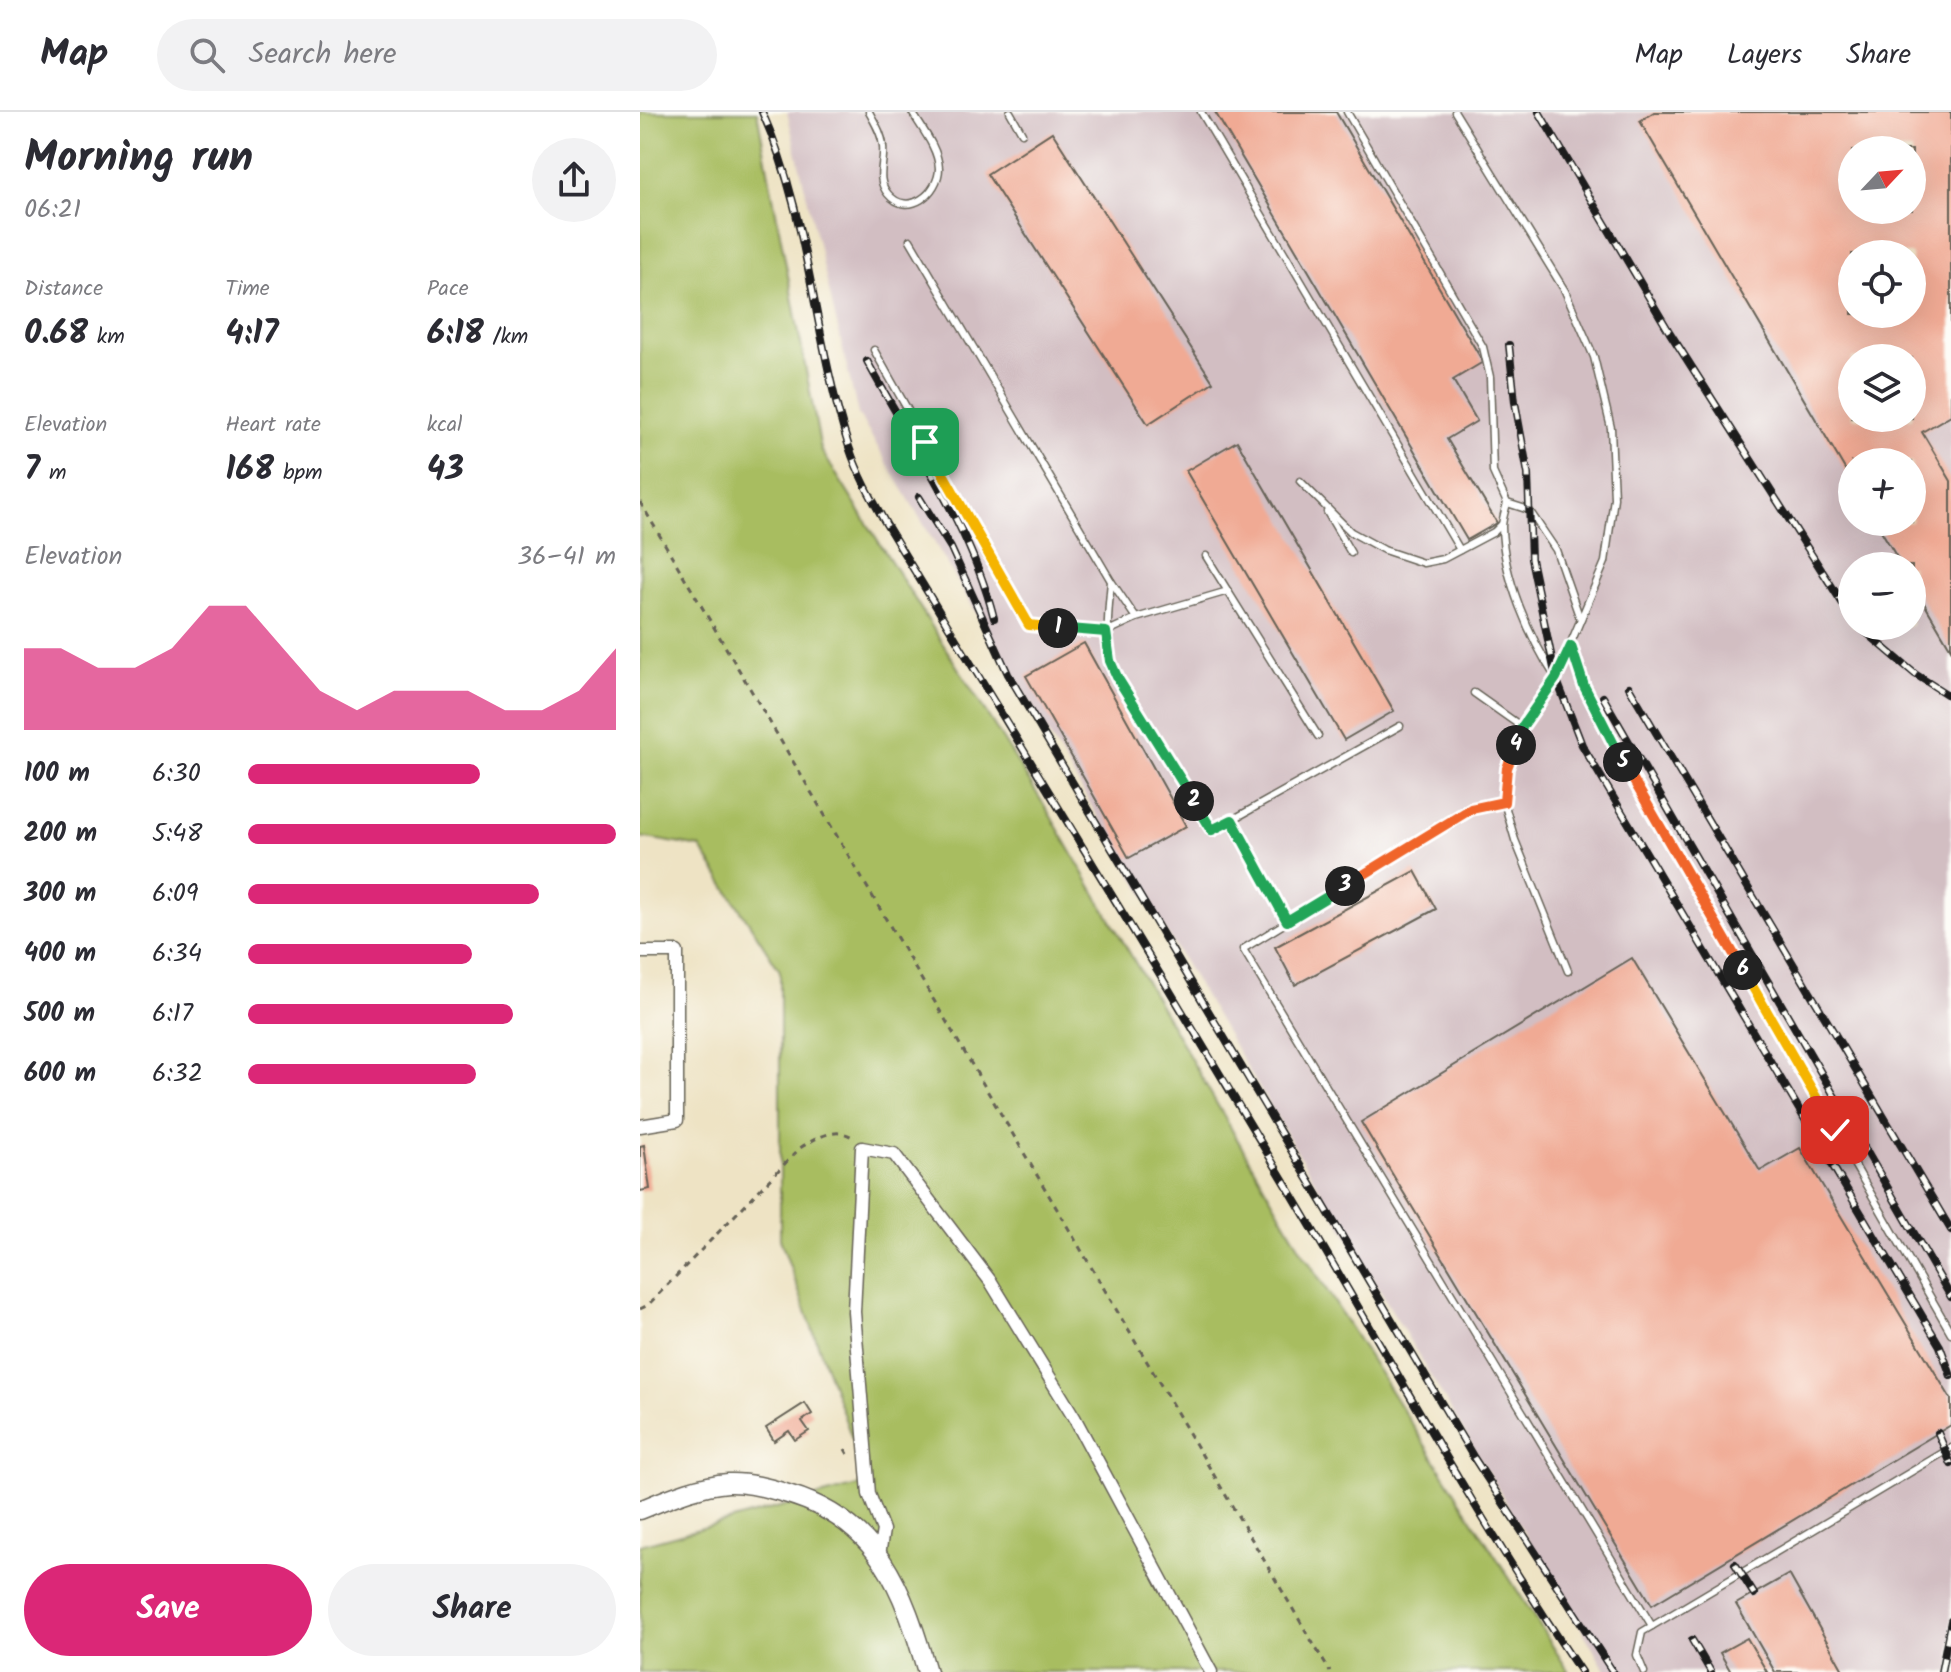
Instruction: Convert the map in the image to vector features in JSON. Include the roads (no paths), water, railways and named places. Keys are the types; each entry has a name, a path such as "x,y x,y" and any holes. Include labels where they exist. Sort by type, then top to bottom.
{"main road":[{"path":"640,1510 681,1494 727,1483 752,1485 792,1495 832,1512 866,1540 900,1589 927,1672"}],"street":[{"path":"640,952 677,952 677,1120 640,1126"},
{"path":"879,1555 883,1530 869,1494 854,1312 862,1148 894,1154 991,1282 1075,1419 1211,1672"}],"lane":[{"path":"869,112 884,148 880,180 897,203 909,206 922,199 933,186 939,171 933,145 912,112"},
{"path":"1010,112 1022,133"},
{"path":"1201,112 1460,550"},
{"path":"1347,112 1483,347 1490,377 1493,472 1507,503 1501,525 1510,574 1536,648 1556,678"},
{"path":"1455,112 1565,291 1594,357 1611,428 1614,498 1605,562 1556,678 1522,727 1507,768 1504,802 1515,840 1568,971"},
{"path":"910,240 1111,581 1136,618"},
{"path":"874,350 1029,625 1106,632 1136,618 1228,591"},
{"path":"1300,481 1351,532 1384,550 1423,563 1443,559 1494,532 1501,525"},
{"path":"1321,502 1351,553"},
{"path":"1507,503 1529,510 1556,550 1580,617"},
{"path":"1206,556 1318,736"},
{"path":"1111,581 1106,632 1110,661 1118,679 1212,830 1400,726"},
{"path":"1571,646 1584,686 1602,725 1951,1333"},
{"path":"1474,693 1522,727"},
{"path":"1504,802 1471,809 1243,949 1652,1626"},
{"path":"1232,820 1287,921"},
{"path":"1644,1672 1637,1655 1642,1632 1951,1448"}],"railway":[{"path":"762,112 791,194 837,405 861,477 886,524 1235,1099 1466,1490 1581,1672"},
{"path":"1539,112 1670,333 1838,596"},
{"path":"1509,345 1528,474 1531,559 1556,678 1582,745 1940,1346 1951,1376"},
{"path":"867,361 955,518 983,583 994,618"},
{"path":"919,497 951,548 1008,674 1474,1458 1613,1672"},
{"path":"1875,640 1915,674 1951,697"},
{"path":"1629,687 1951,1230"},
{"path":"1603,697 1951,1297"},
{"path":"1938,1433 1951,1464"},
{"path":"1735,1564 1754,1594"},
{"path":"1941,1672 1951,1621"},
{"path":"1692,1640 1711,1672"}]}
